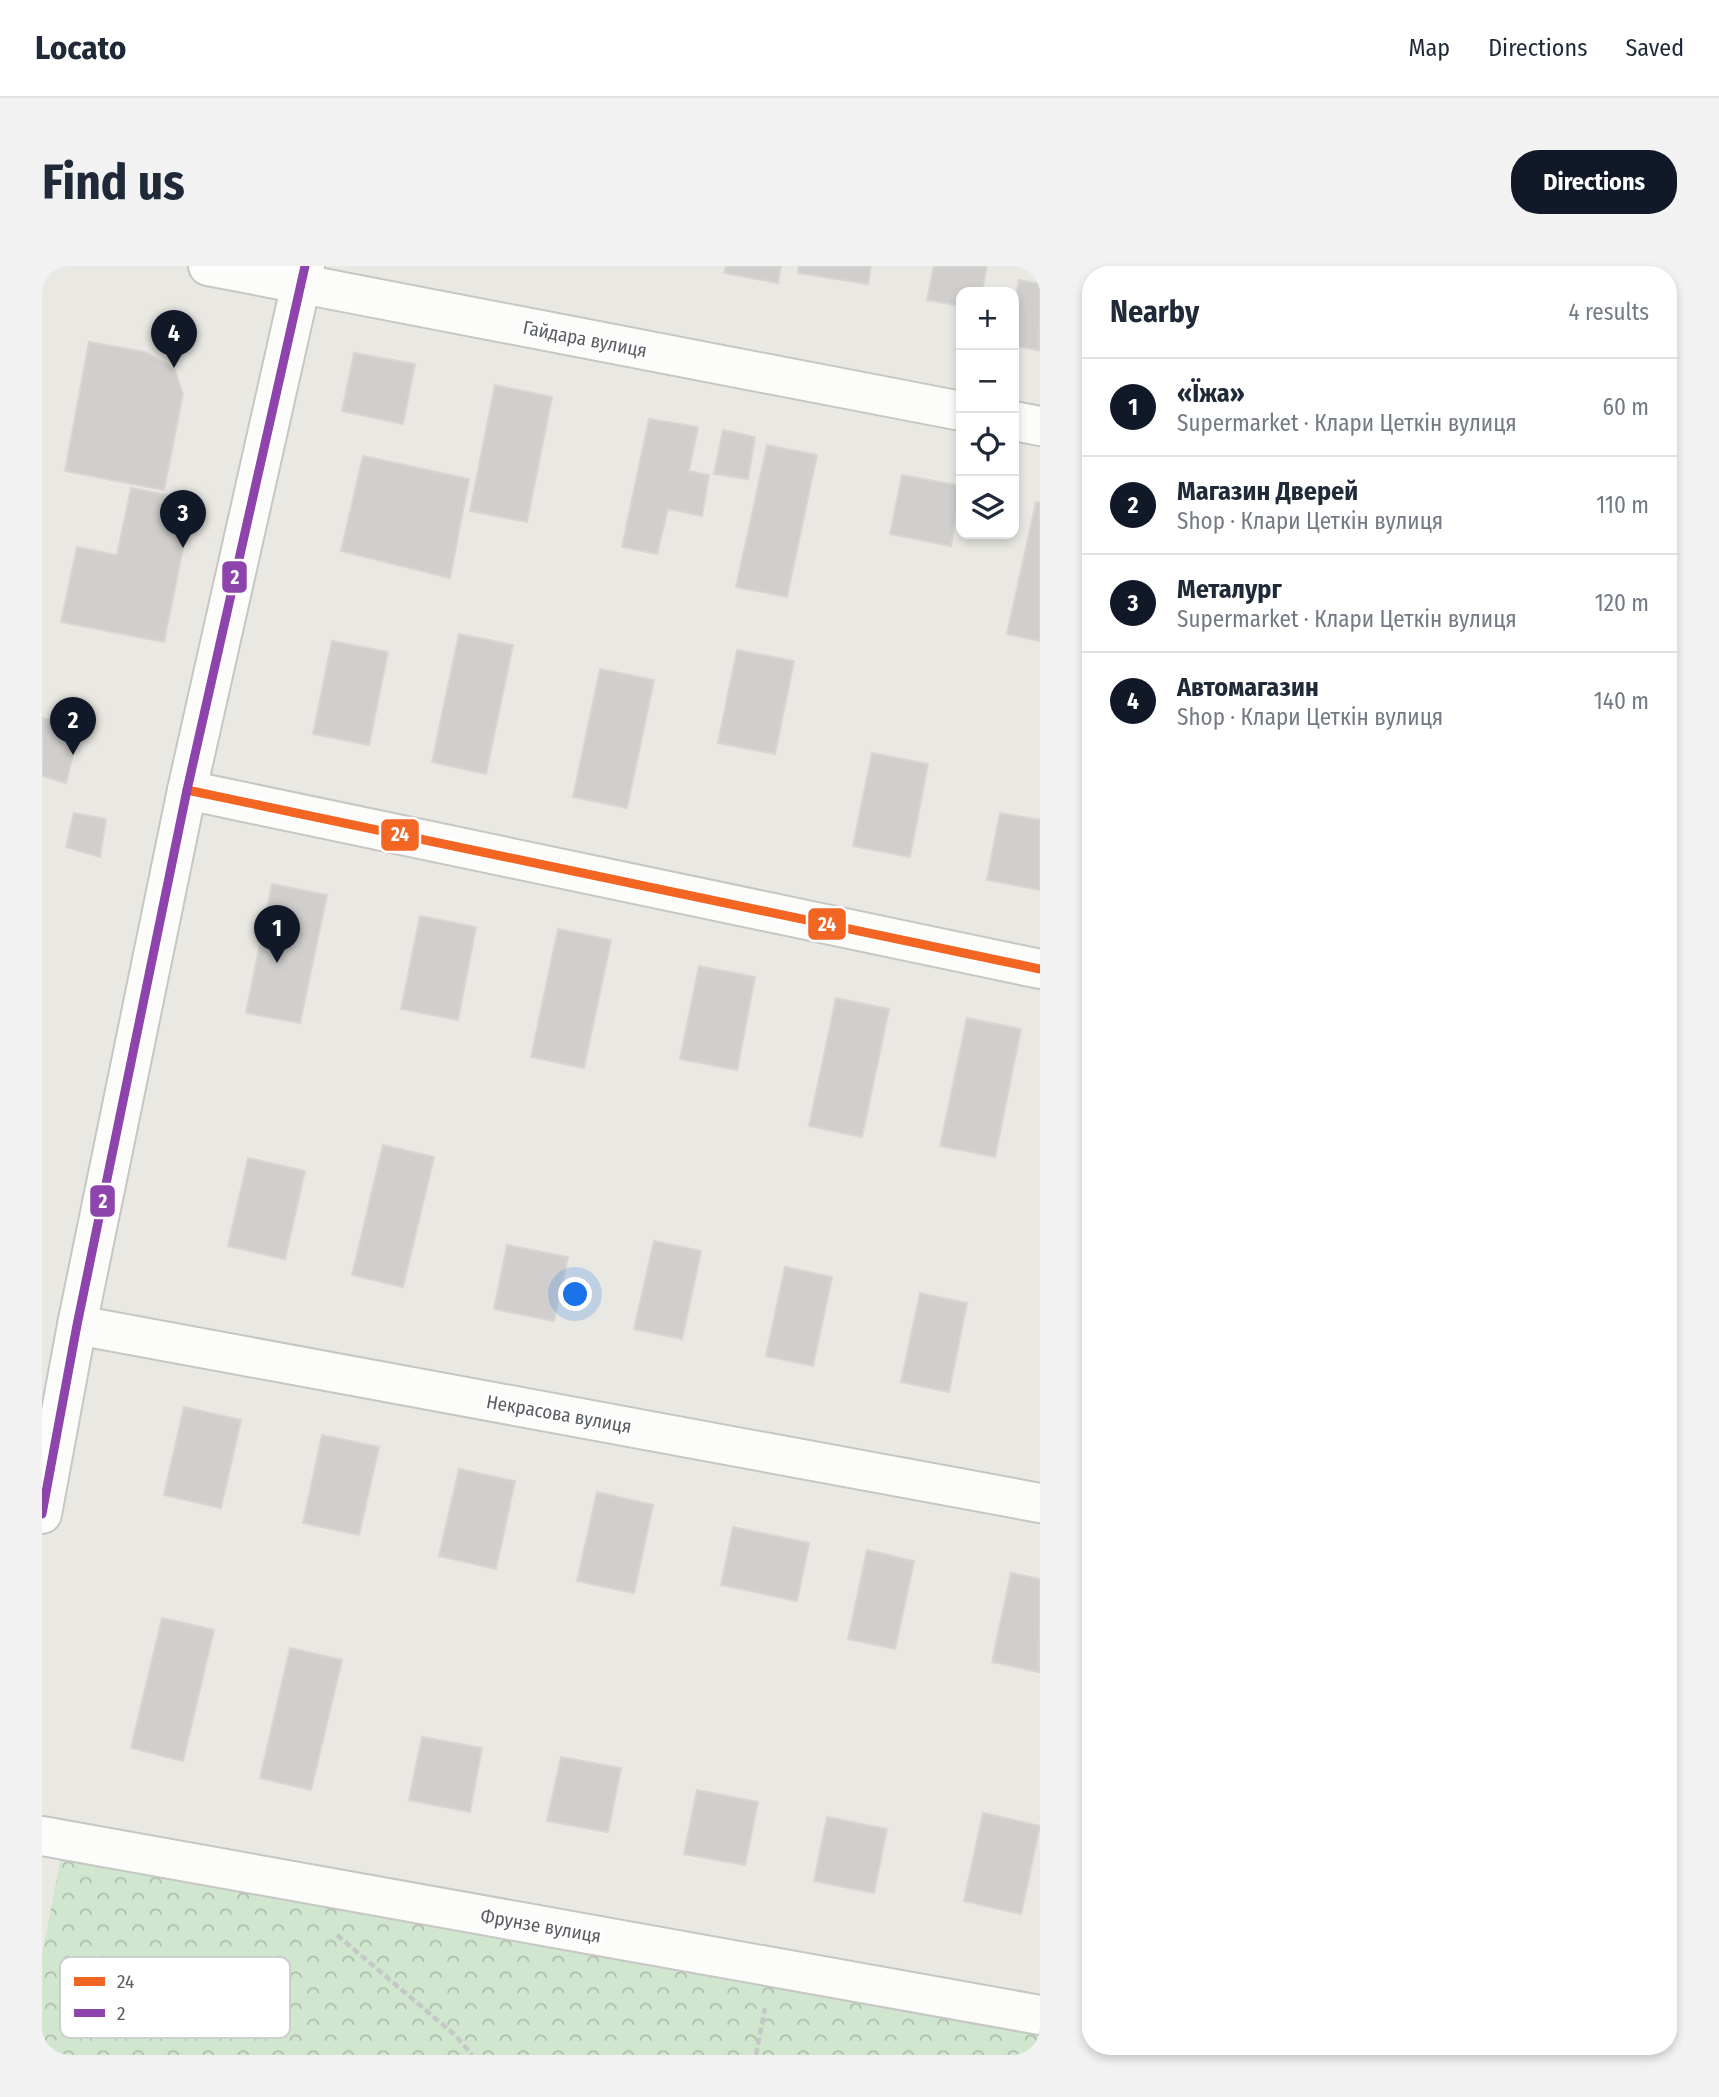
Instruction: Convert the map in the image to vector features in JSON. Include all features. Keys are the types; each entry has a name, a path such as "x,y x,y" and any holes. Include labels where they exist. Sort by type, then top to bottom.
{"street":[{"name":"Гайдара вулиця","path":"208,266 303,275 956,410"},
{"path":"42,1514 77,1325 187,790 303,275"},
{"path":"1019,422 1040,426"},
{"path":"187,790 1040,970"},
{"name":"Некрасова вулиця","path":"77,1325 1040,1503"},
{"name":"Фрунзе вулиця","path":"42,1836 1040,2015"}],"path":[{"path":"329,1928 455,2035 472,2055"}],"green space":[{"path":"62,1851 1040,2032 1040,2055 42,2055 42,1955"}],"building":[{"path":"726,266 781,266 778,283 724,273"},
{"path":"799,266 871,266 868,284 798,273"},
{"path":"934,266 987,266 983,287 956,287 956,305 927,300"},
{"path":"1019,280 1040,284 1039,350 1019,347"},
{"path":"89,342 145,352 174,368 183,394 164,490 65,471"},
{"path":"354,353 415,364 403,424 342,411"},
{"path":"495,385 552,397 527,522 470,511"},
{"path":"649,419 698,427 689,471 709,475 702,516 668,509 657,554 622,547"},
{"path":"723,430 755,437 748,479 714,474"},
{"path":"767,445 817,455 787,597 736,587"},
{"path":"363,456 469,479 450,578 341,551"},
{"path":"902,475 956,485 956,516 951,546 890,534"},
{"path":"131,488 193,500 164,642 61,622 77,547 117,555"},
{"path":"1036,502 1040,503 1040,641 1007,634"},
{"path":"459,634 513,645 486,774 432,762"},
{"path":"332,641 388,652 369,745 313,734"},
{"path":"737,650 794,661 775,754 718,743"},
{"path":"600,669 654,680 627,808 573,797"},
{"path":"43,718 80,728 66,783 42,776"},
{"path":"872,753 928,764 910,857 853,846"},
{"path":"74,813 106,819 100,857 66,847"},
{"path":"1000,813 1040,820 1040,890 987,880"},
{"path":"272,884 327,895 300,1023 246,1013"},
{"path":"420,916 476,927 458,1020 401,1009"},
{"path":"558,929 611,940 584,1068 531,1057"},
{"path":"699,966 755,977 737,1070 680,1059"},
{"path":"836,998 889,1009 862,1137 809,1126"},
{"path":"967,1018 1021,1029 995,1157 940,1146"},
{"path":"383,1145 434,1157 403,1287 352,1275"},
{"path":"248,1158 305,1171 285,1259 228,1246"},
{"path":"654,1241 701,1251 682,1339 634,1329"},
{"path":"507,1245 568,1257 554,1321 494,1309"},
{"path":"785,1267 832,1277 813,1366 766,1356"},
{"path":"920,1293 967,1303 949,1392 901,1382"},
{"path":"184,1407 241,1420 221,1508 164,1495"},
{"path":"322,1435 379,1447 359,1535 303,1523"},
{"path":"459,1469 515,1481 496,1569 439,1556"},
{"path":"597,1492 653,1505 634,1593 577,1581"},
{"path":"733,1527 809,1543 797,1601 721,1585"},
{"path":"867,1550 914,1561 895,1649 848,1639"},
{"path":"1011,1573 1040,1579 1039,1672 992,1662"},
{"path":"162,1618 214,1630 183,1761 131,1748"},
{"path":"290,1648 342,1660 311,1790 260,1778"},
{"path":"422,1737 482,1748 470,1812 409,1800"},
{"path":"561,1757 621,1768 608,1832 547,1821"},
{"path":"697,1790 758,1802 745,1865 684,1854"},
{"path":"983,1813 1040,1826 1021,1914 964,1901"},
{"path":"827,1817 887,1829 874,1893 814,1881"}],"transit line":[{"name":"2","path":"42,1514 77,1325 187,790 305,266"},
{"name":"24","path":"187,790 1040,969"}],"place":[{"name":"Автомагазин","path":"174,368"},
{"name":"Металург","path":"183,548"},
{"name":"Магазин Дверей","path":"73,755"},
{"name":"«Їжа»","path":"277,963"}]}
